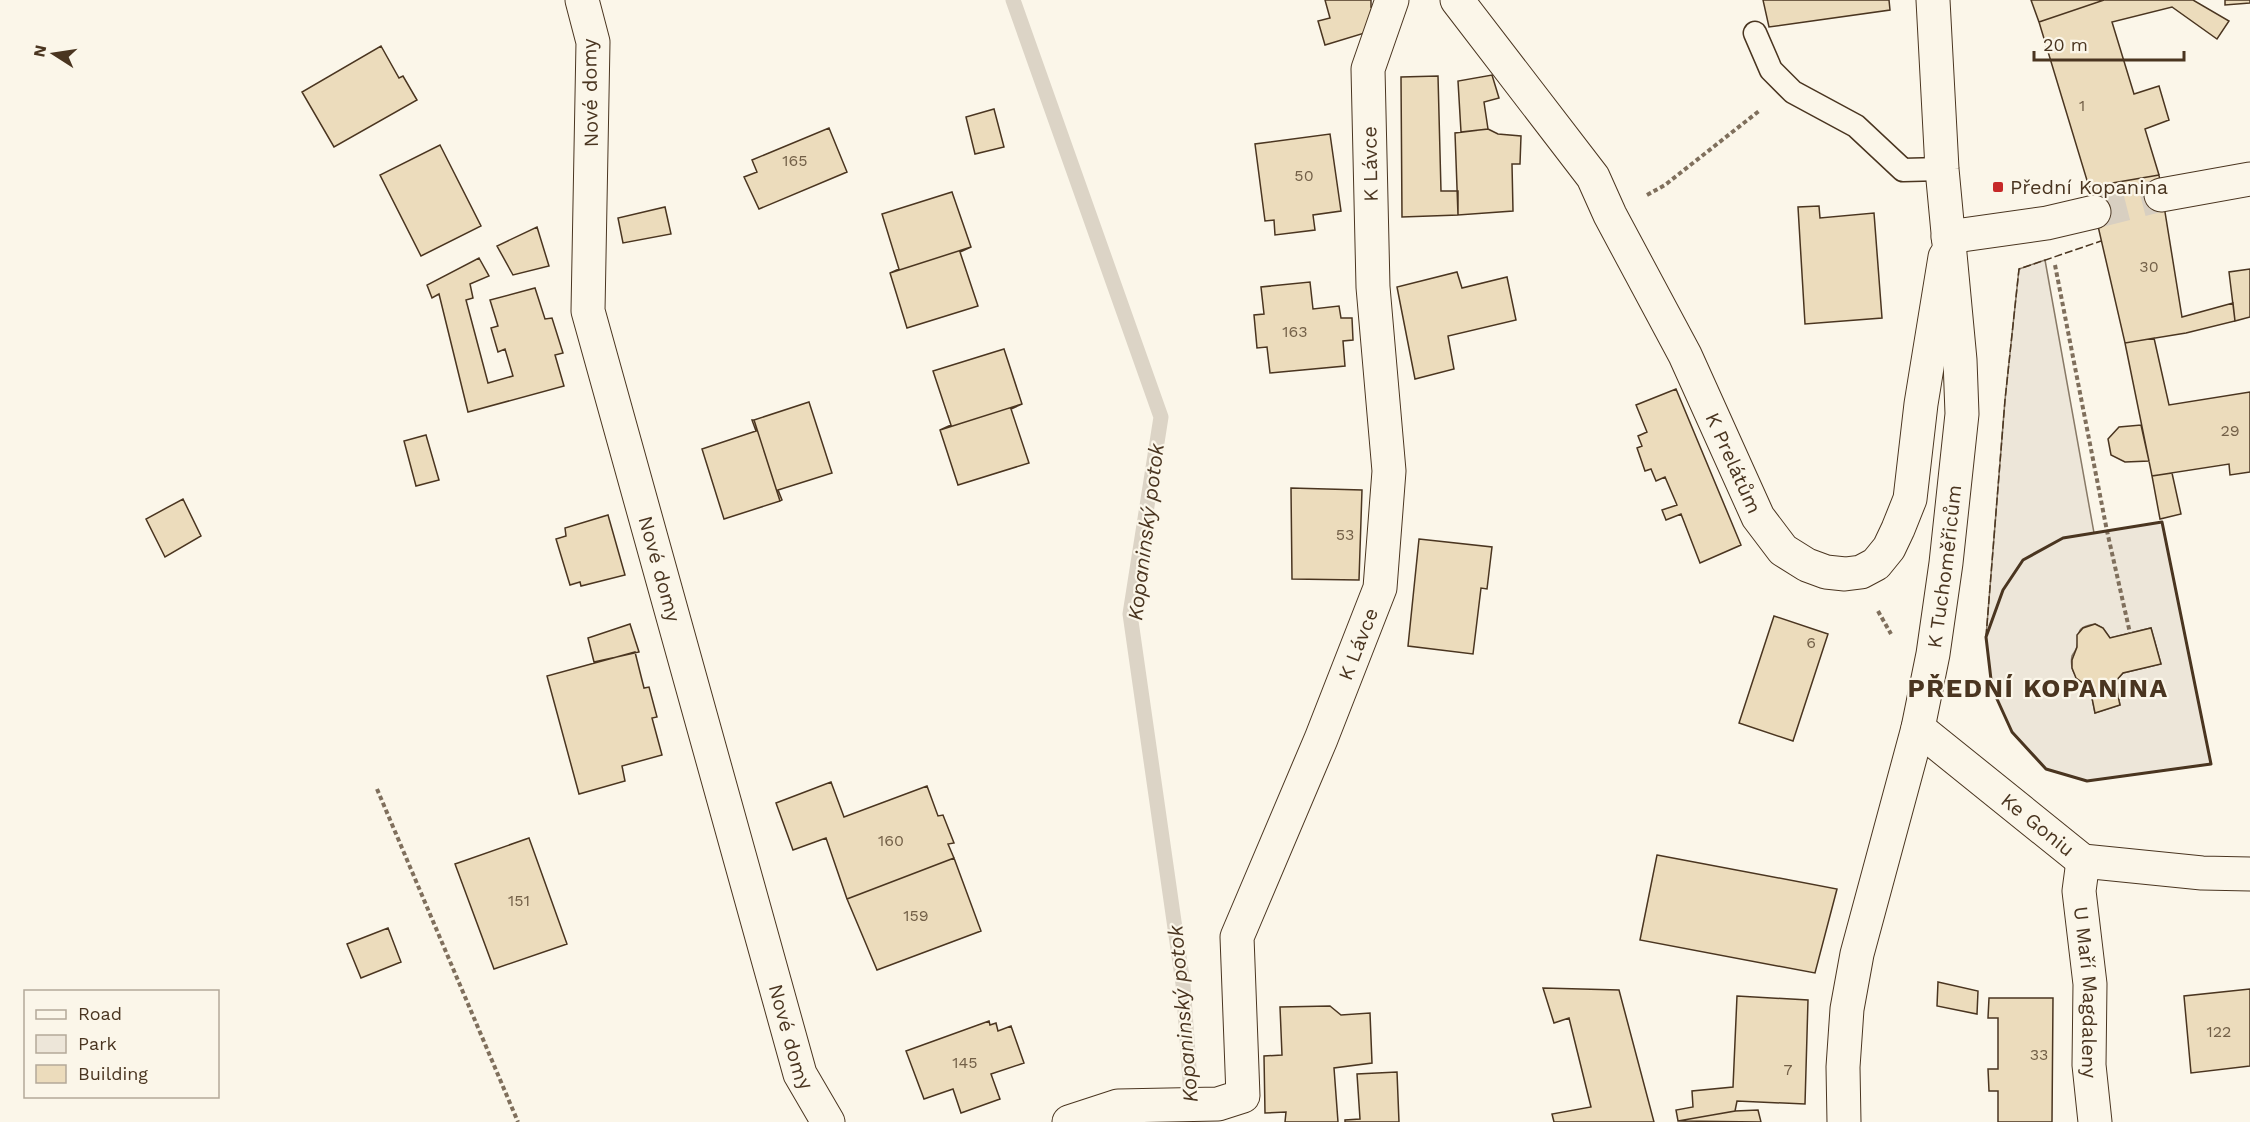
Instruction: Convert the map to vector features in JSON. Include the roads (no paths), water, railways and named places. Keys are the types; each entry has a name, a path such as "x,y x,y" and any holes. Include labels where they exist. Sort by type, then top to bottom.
{"street":[{"name":"Nové domy","path":"582,0 593,42 588,311 800,1074 828,1122"},
{"name":"K Lávce","path":"1069,1122 1118,1106 1218,1104 1243,1096 1237,938 1321,739 1380,588 1389,471 1373,286 1368,69 1392,0"},
{"name":"K Prelátům","path":"1457,0 1593,177 1610,215 1684,355 1758,517 1783,550 1807,565 1826,572 1845,574 1861,572 1875,564 1889,548 1910,499 1921,404 1948,237"},
{"name":"K Tuchoměřicům","path":"1844,1122 1843,1067 1848,1009 1857,954 1918,728 1933,654 1962,414 1960,360 1942,169 1933,0"},
{"path":"2161,195 2250,179"},
{"path":"1948,237 2047,223 2094,212"},
{"name":"Ke Goniu","path":"1918,728 2083,861 2202,873 2250,874"},
{"name":"U Maří Magdaleny","path":"2083,861 2079,891 2090,984 2089,1065 2095,1122"},
{"path":"1835,1122 1843,1067"}],"lane":[{"path":"1755,33 1771,70 1793,92 1856,126 1903,170 1942,169"}],"waterway":[{"name":"Kopaninský potok","path":"1013,0 1161,417 1130,614 1183,984 1193,1122"}],"tunnel":[{"path":"2094,212 2161,195"}],"place":[{"name":"Přední Kopanina","path":"1998,187"}],"district":[{"name":"PŘEDNÍ KOPANINA","path":"2038,688"}]}
